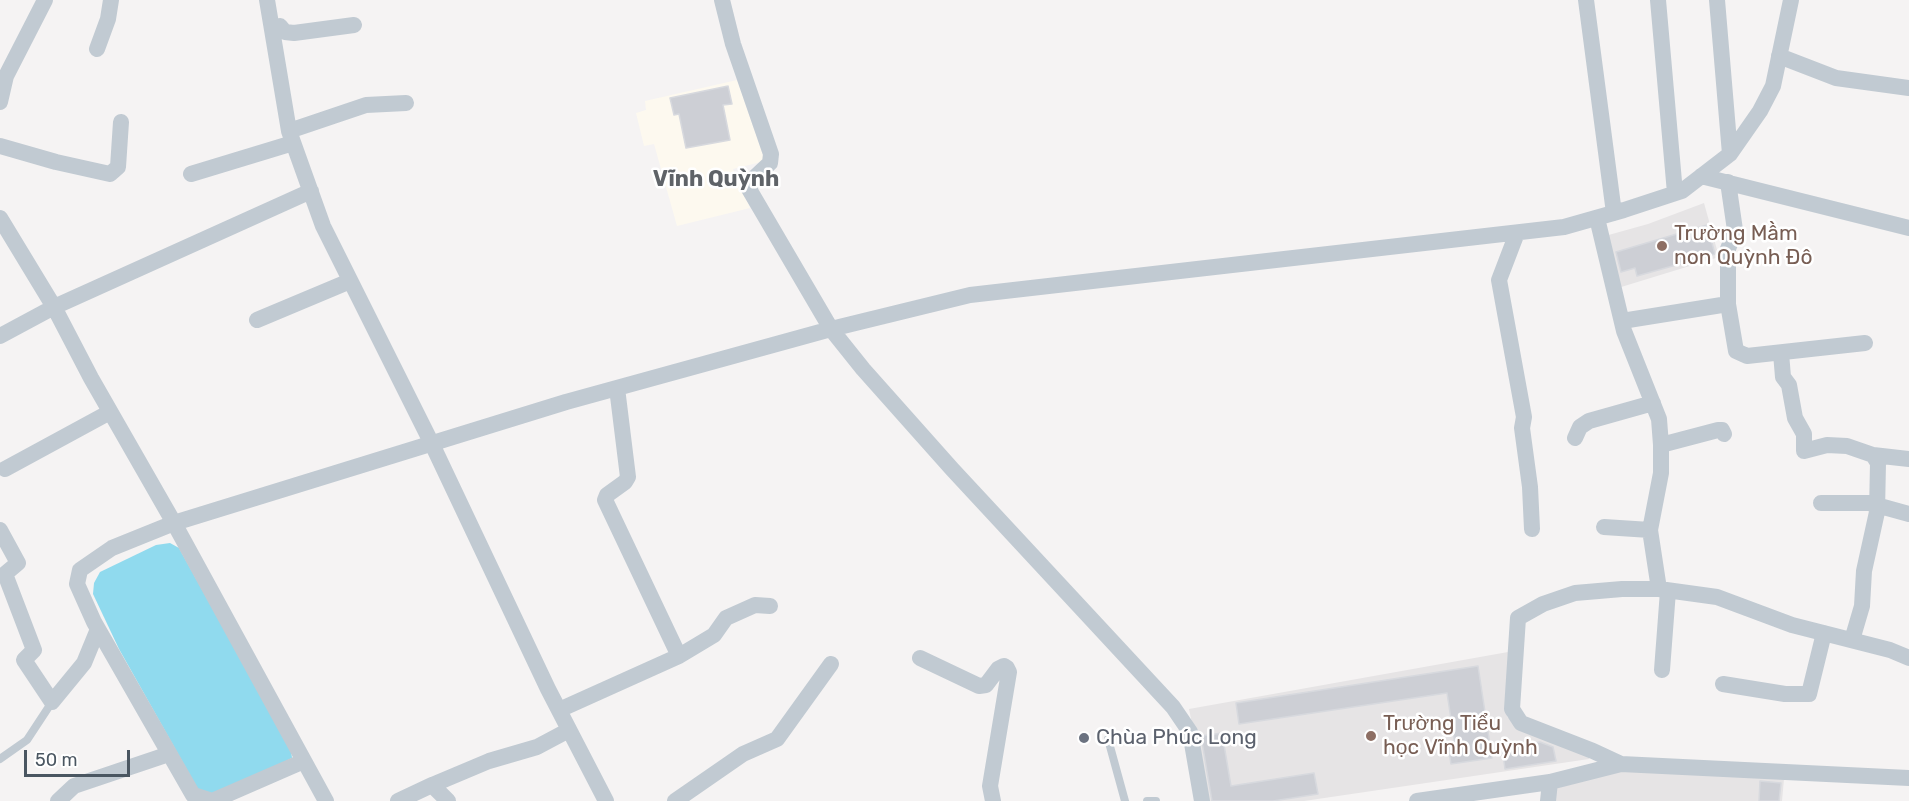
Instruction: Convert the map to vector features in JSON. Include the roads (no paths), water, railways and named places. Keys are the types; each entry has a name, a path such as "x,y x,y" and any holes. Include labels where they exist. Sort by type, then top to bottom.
{"street":[{"path":"0,102 3,75 45,0"},
{"path":"97,49 111,0"},
{"path":"267,0 291,137 323,226 432,444 559,710 606,801"},
{"path":"722,0 733,44 771,154 770,163 754,178 749,189 831,329 863,369 952,469 1173,706 1190,732 1202,801"},
{"path":"1586,0 1614,213"},
{"path":"1658,0 1675,193"},
{"path":"1717,0 1730,154"},
{"path":"304,761 212,801 193,795 98,629 77,584 80,570 112,548 174,523 617,388 831,329 970,295 1564,227 1675,193 1730,154 1760,111 1773,86 1791,0"},
{"path":"272,28 280,26 285,32 294,33 354,25"},
{"path":"1779,56 1836,78 1909,88"},
{"path":"191,174 291,137 366,105 406,103"},
{"path":"0,146 110,174 118,167 121,122"},
{"path":"1701,176 1909,228"},
{"path":"1728,182 1735,230 1728,249 1728,304 1736,351 1747,356 1865,343"},
{"path":"0,336 54,307 311,190"},
{"path":"0,218 7,244 54,307 326,801"},
{"path":"1597,218 1624,331 1659,419 1661,473 1650,530 1663,590 1662,670"},
{"path":"1517,233 1499,280 1524,417 1522,428 1530,487 1532,530"},
{"path":"257,320 350,281"},
{"path":"1622,321 1728,304"},
{"path":"1781,353 1783,377 1789,385 1795,418 1804,434 1804,451 1827,445 1847,446 1873,455 1909,459"},
{"path":"617,388 628,477 604,500 679,656"},
{"path":"1575,438 1580,427 1589,421 1653,403"},
{"path":"5,469 110,412"},
{"path":"1661,446 1718,430 1722,430 1724,434"},
{"path":"1852,640 1862,606 1864,571 1877,504 1878,463 1873,455"},
{"path":"1821,502 1877,504 1909,514"},
{"path":"1604,527 1650,530"},
{"path":"0,530 18,563 5,574 34,650 24,660 52,702 84,663 98,629"},
{"path":"1621,764 1521,723 1512,709 1518,618 1544,604 1575,593 1622,589 1663,590 1717,597 1792,625 1890,650 1909,658"},
{"path":"559,710 679,656 714,635 726,618 755,604 770,606"},
{"path":"1723,684 1785,694 1809,694 1824,633"},
{"path":"920,658 979,686 986,685 998,669 1004,666 1007,668 1009,672 990,786 993,801"},
{"path":"675,801 743,754 777,739 831,664"},
{"path":"398,801 489,761 537,747 569,730"},
{"path":"58,801 74,786 169,754"},
{"path":"1417,801 1550,782 1621,764 1909,778"},
{"path":"1548,801 1550,782"},
{"path":"432,785 448,801"}],"lane":[{"path":"0,759 27,740 52,702"},
{"path":"1108,739 1125,801"},
{"path":"1148,801 1156,801"}],"water":[{"path":"170,543 179,548 291,750 292,758 215,795 200,793 119,649 93,594 94,583 100,572 156,545"}],"place":[{"name":"Trường Mầm non Quỳnh Đô","path":"1662,246"},
{"name":"Trường Tiểu học Vĩnh Quỳnh","path":"1371,736"},
{"name":"Chùa Phúc Long","path":"1084,738"}],"district":[{"name":"Vĩnh Quỳnh","path":"716,180"}]}
